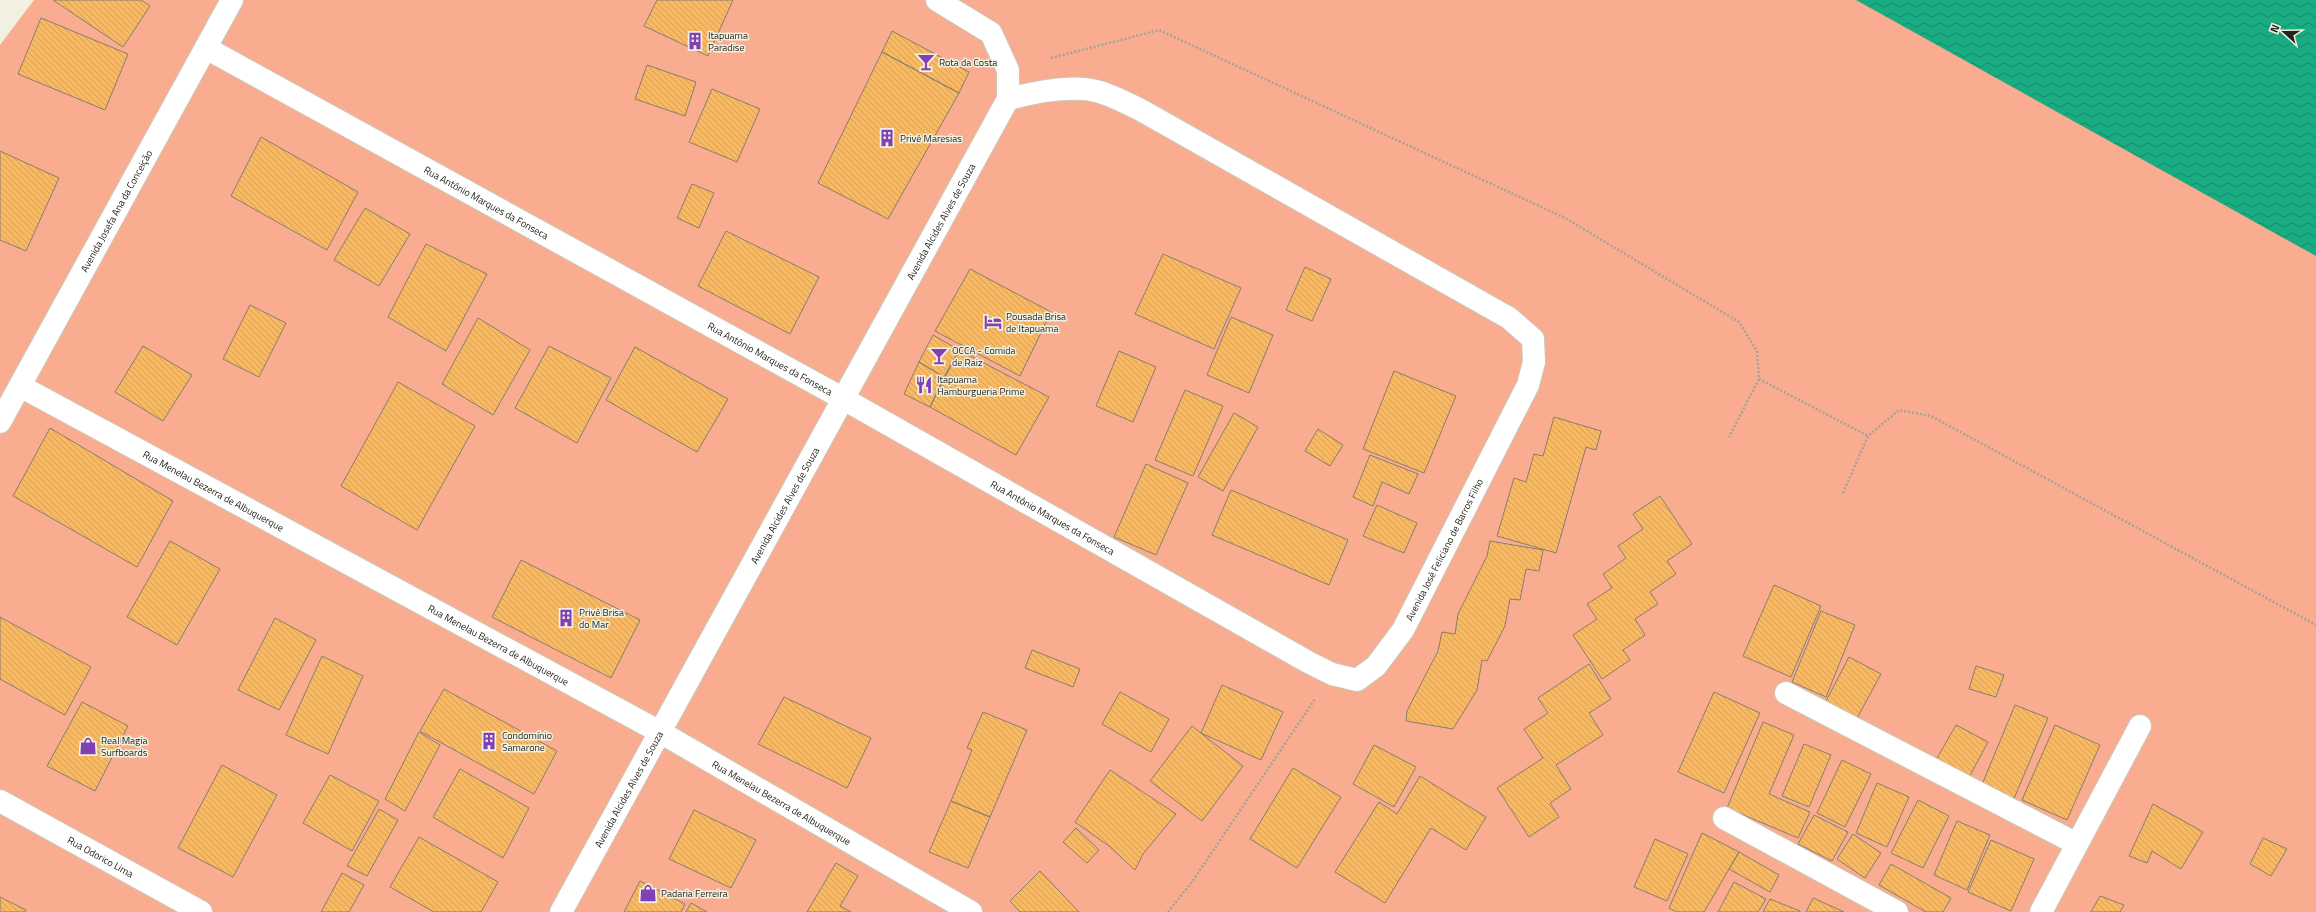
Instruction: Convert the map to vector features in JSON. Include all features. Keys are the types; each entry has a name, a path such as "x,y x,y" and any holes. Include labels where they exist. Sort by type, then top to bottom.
{"street":[{"name":"Avenida Josefa Ana da Conceição","path":"0,422 232,0"},
{"path":"937,0 991,33 1008,70 1008,99"},
{"name":"Rua Antônio Marques da Fonseca","path":"206,48 842,398 1332,674"},
{"name":"Avenida José Feliciano de Barros Filho","path":"1008,99 1050,90 1085,89 1114,98 1138,109 1509,318 1533,339 1534,362 1528,385 1403,630 1376,666 1357,680 1332,674"},
{"name":"Avenida Alcides Alves de Souza","path":"561,912 842,398 1008,99"},
{"name":"Rua Menelau Bezerra de Albuquerque","path":"20,386 660,732 971,912"},
{"path":"1786,693 2077,844"},
{"path":"2041,912 2140,726"},
{"name":"Rua Odorico Lima","path":"0,801 201,912"},
{"path":"1724,818 1897,912"}],"path":[{"path":"1008,70 1159,30 1565,218 1739,322 1757,351 1759,379 1730,437"},
{"path":"1759,379 1868,436"},
{"path":"1843,493 1868,436 1899,410 1931,416 2316,625"},
{"path":"1168,912 1192,882 1332,674"}],"shaded area":[{"path":"34,0 1870,0 2316,247 2316,912 0,912 0,45"}],"water":[{"path":"1856,0 2316,0 2316,256"}],"building":[{"path":"53,0 141,0 150,6 123,47"},
{"name":"Itapuama Paradise","path":"657,0 733,0 708,56 644,26"},
{"path":"41,18 128,54 105,110 18,74"},
{"name":"Rota da Costa","path":"892,31 969,72 959,93 882,52"},
{"name":"Privê Maresias","path":"882,52 959,93 888,219 818,183"},
{"path":"647,65 696,82 685,116 635,99"},
{"path":"712,89 760,109 737,162 689,142"},
{"path":"261,137 358,192 327,250 231,196"},
{"path":"0,151 59,178 26,251 0,240"},
{"path":"692,184 714,193 699,228 677,218"},
{"path":"365,208 410,234 379,286 334,260"},
{"path":"726,231 819,277 790,334 698,286"},
{"path":"426,244 487,274 446,351 388,317"},
{"path":"1163,254 1241,288 1214,349 1135,314"},
{"path":"1305,267 1331,279 1312,321 1286,310"},
{"name":"Pousada Brisa de Itapuama","path":"970,269 1051,312 1020,376 935,331"},
{"path":"250,305 286,323 259,377 223,359"},
{"path":"1231,317 1273,335 1249,393 1207,375"},
{"path":"478,318 530,350 493,415 442,384"},
{"name":"OCCA - Comida de Raiz","path":"933,335 959,350 944,377 919,362"},
{"path":"143,346 192,375 163,421 115,392"},
{"path":"549,346 611,378 577,443 515,408"},
{"path":"635,347 728,399 697,452 606,400"},
{"path":"959,350 1049,397 1016,455 930,407"},
{"path":"1119,351 1156,367 1133,422 1096,406"},
{"name":"Itapuama Hamburgueria Prime","path":"919,362 944,377 930,407 904,394"},
{"path":"1394,371 1456,396 1424,473 1363,449"},
{"path":"398,382 475,426 417,530 341,486"},
{"path":"1185,390 1223,406 1193,476 1155,460"},
{"path":"1234,413 1258,427 1223,491 1198,477"},
{"path":"1554,417 1601,431 1596,450 1586,447 1556,553 1497,536 1514,478 1526,482 1534,454 1543,456"},
{"path":"50,428 173,501 137,567 13,496"},
{"path":"1318,429 1343,445 1330,466 1305,451"},
{"path":"1370,455 1418,474 1409,494 1382,482 1373,506 1353,497"},
{"path":"1146,464 1188,483 1156,555 1114,537"},
{"path":"1231,490 1348,540 1329,585 1212,535"},
{"path":"1660,496 1692,544 1667,561 1676,574 1650,592 1658,604 1635,619 1645,635 1623,650 1630,660 1602,679 1573,635 1597,619 1587,604 1612,588 1603,574 1626,558 1618,546 1643,529 1633,514"},
{"path":"1377,505 1417,523 1404,553 1363,536"},
{"path":"170,541 220,569 177,645 127,617"},
{"path":"1490,541 1543,550 1539,571 1526,569 1520,600 1510,599 1505,626 1487,661 1482,660 1477,690 1453,729 1406,721 1407,711 1438,651 1442,632 1455,634 1458,614 1487,556"},
{"name":"Privê Brisa do Mar","path":"521,560 640,620 611,678 492,617"},
{"path":"1774,585 1821,606 1791,677 1743,656"},
{"path":"1821,611 1855,625 1826,697 1792,682"},
{"path":"0,617 91,667 65,715 0,679"},
{"path":"275,618 316,640 279,710 238,690"},
{"path":"1032,650 1080,669 1073,687 1025,668"},
{"path":"322,656 363,676 328,754 286,735"},
{"path":"1849,657 1881,674 1856,720 1825,703"},
{"path":"1589,664 1611,699 1589,713 1603,735 1556,765 1571,789 1550,803 1559,817 1529,837 1497,788 1543,758 1524,729 1548,713 1538,698"},
{"path":"1976,666 2004,675 1996,697 1969,689"},
{"path":"1222,685 1283,712 1261,760 1201,733"},
{"name":"Condomínio Samarone","path":"444,689 557,751 534,794 420,731"},
{"path":"1120,692 1169,719 1151,752 1102,724"},
{"path":"1714,692 1760,713 1724,793 1678,772"},
{"path":"784,697 871,738 847,788 758,744"},
{"name":"Real Magia Surfboards","path":"82,702 128,726 95,791 47,766"},
{"path":"2015,705 2048,718 2013,801 1981,787"},
{"path":"983,712 1027,730 990,817 951,801 972,750 967,748"},
{"path":"1763,722 1794,735 1769,794 1810,812 1798,838 1727,808"},
{"path":"1956,725 1988,742 1966,783 1933,765"},
{"path":"2055,725 2100,745 2067,820 2022,800"},
{"path":"1192,726 1243,766 1202,821 1150,781"},
{"path":"419,732 440,745 405,811 385,799"},
{"path":"1804,744 1831,755 1809,807 1782,796"},
{"path":"1374,745 1416,767 1394,807 1353,784"},
{"path":"1842,760 1871,774 1845,827 1817,813"},
{"path":"222,765 277,795 233,877 178,848"},
{"path":"1293,768 1341,797 1297,868 1250,839"},
{"path":"460,769 529,808 503,858 433,817"},
{"path":"1110,770 1176,814 1143,854 1135,870 1109,846 1075,822"},
{"path":"330,775 379,801 352,851 303,823"},
{"path":"1420,776 1486,817 1466,850 1431,828 1385,903 1335,872 1379,802 1397,814"},
{"path":"1877,783 1909,797 1887,847 1856,833"},
{"path":"1918,800 1949,816 1923,868 1891,853"},
{"path":"951,801 990,817 968,868 929,852"},
{"path":"2153,804 2203,832 2181,869 2152,851 2147,863 2129,856"},
{"path":"379,809 398,820 367,876 347,866"},
{"path":"694,810 756,840 731,888 669,859"},
{"path":"1814,815 1848,832 1832,861 1798,844"},
{"path":"1957,821 1990,835 1967,890 1934,875"},
{"path":"1076,828 1099,850 1087,863 1063,842"},
{"path":"1702,833 1739,852 1704,912 1677,912 1669,908"},
{"path":"1853,834 1881,853 1865,878 1837,859"},
{"path":"419,837 498,882 481,912 434,912 390,887"},
{"path":"2263,838 2287,849 2271,876 2250,864"},
{"path":"1655,839 1688,854 1667,901 1634,887"},
{"path":"1991,840 2034,859 2011,911 1968,892"},
{"path":"1739,852 1779,875 1770,892 1729,869"},
{"path":"836,863 858,876 840,906 851,912 807,912"},
{"path":"1891,864 1951,898 1943,912 1926,912 1879,885"},
{"path":"1040,871 1079,912 1020,912 1010,901"},
{"path":"342,873 364,885 349,912 321,912"},
{"name":"Padaria Ferreira","path":"640,881 685,904 681,912 624,912"},
{"path":"1734,882 1766,899 1758,912 1718,912"},
{"path":"2100,896 2124,905 2120,912 2091,912"},
{"path":"0,897 26,910 25,912 0,912"},
{"path":"1813,898 1844,912 1806,912"},
{"path":"1770,899 1800,911 1800,912 1763,912"},
{"path":"691,903 707,912 686,912"}],"place":[{"name":"Itapuama Paradise","path":"695,41"},
{"name":"Rota da Costa","path":"926,62"},
{"name":"Privê Maresias","path":"887,138"},
{"name":"Pousada Brisa de Itapuama","path":"993,322"},
{"name":"OCCA - Comida de Raiz","path":"939,356"},
{"name":"Itapuama Hamburgueria Prime","path":"924,385"},
{"name":"Privê Brisa do Mar","path":"566,618"},
{"name":"Condomínio Samarone","path":"489,741"},
{"name":"Real Magia Surfboards","path":"88,746"},
{"name":"Padaria Ferreira","path":"648,893"}]}
